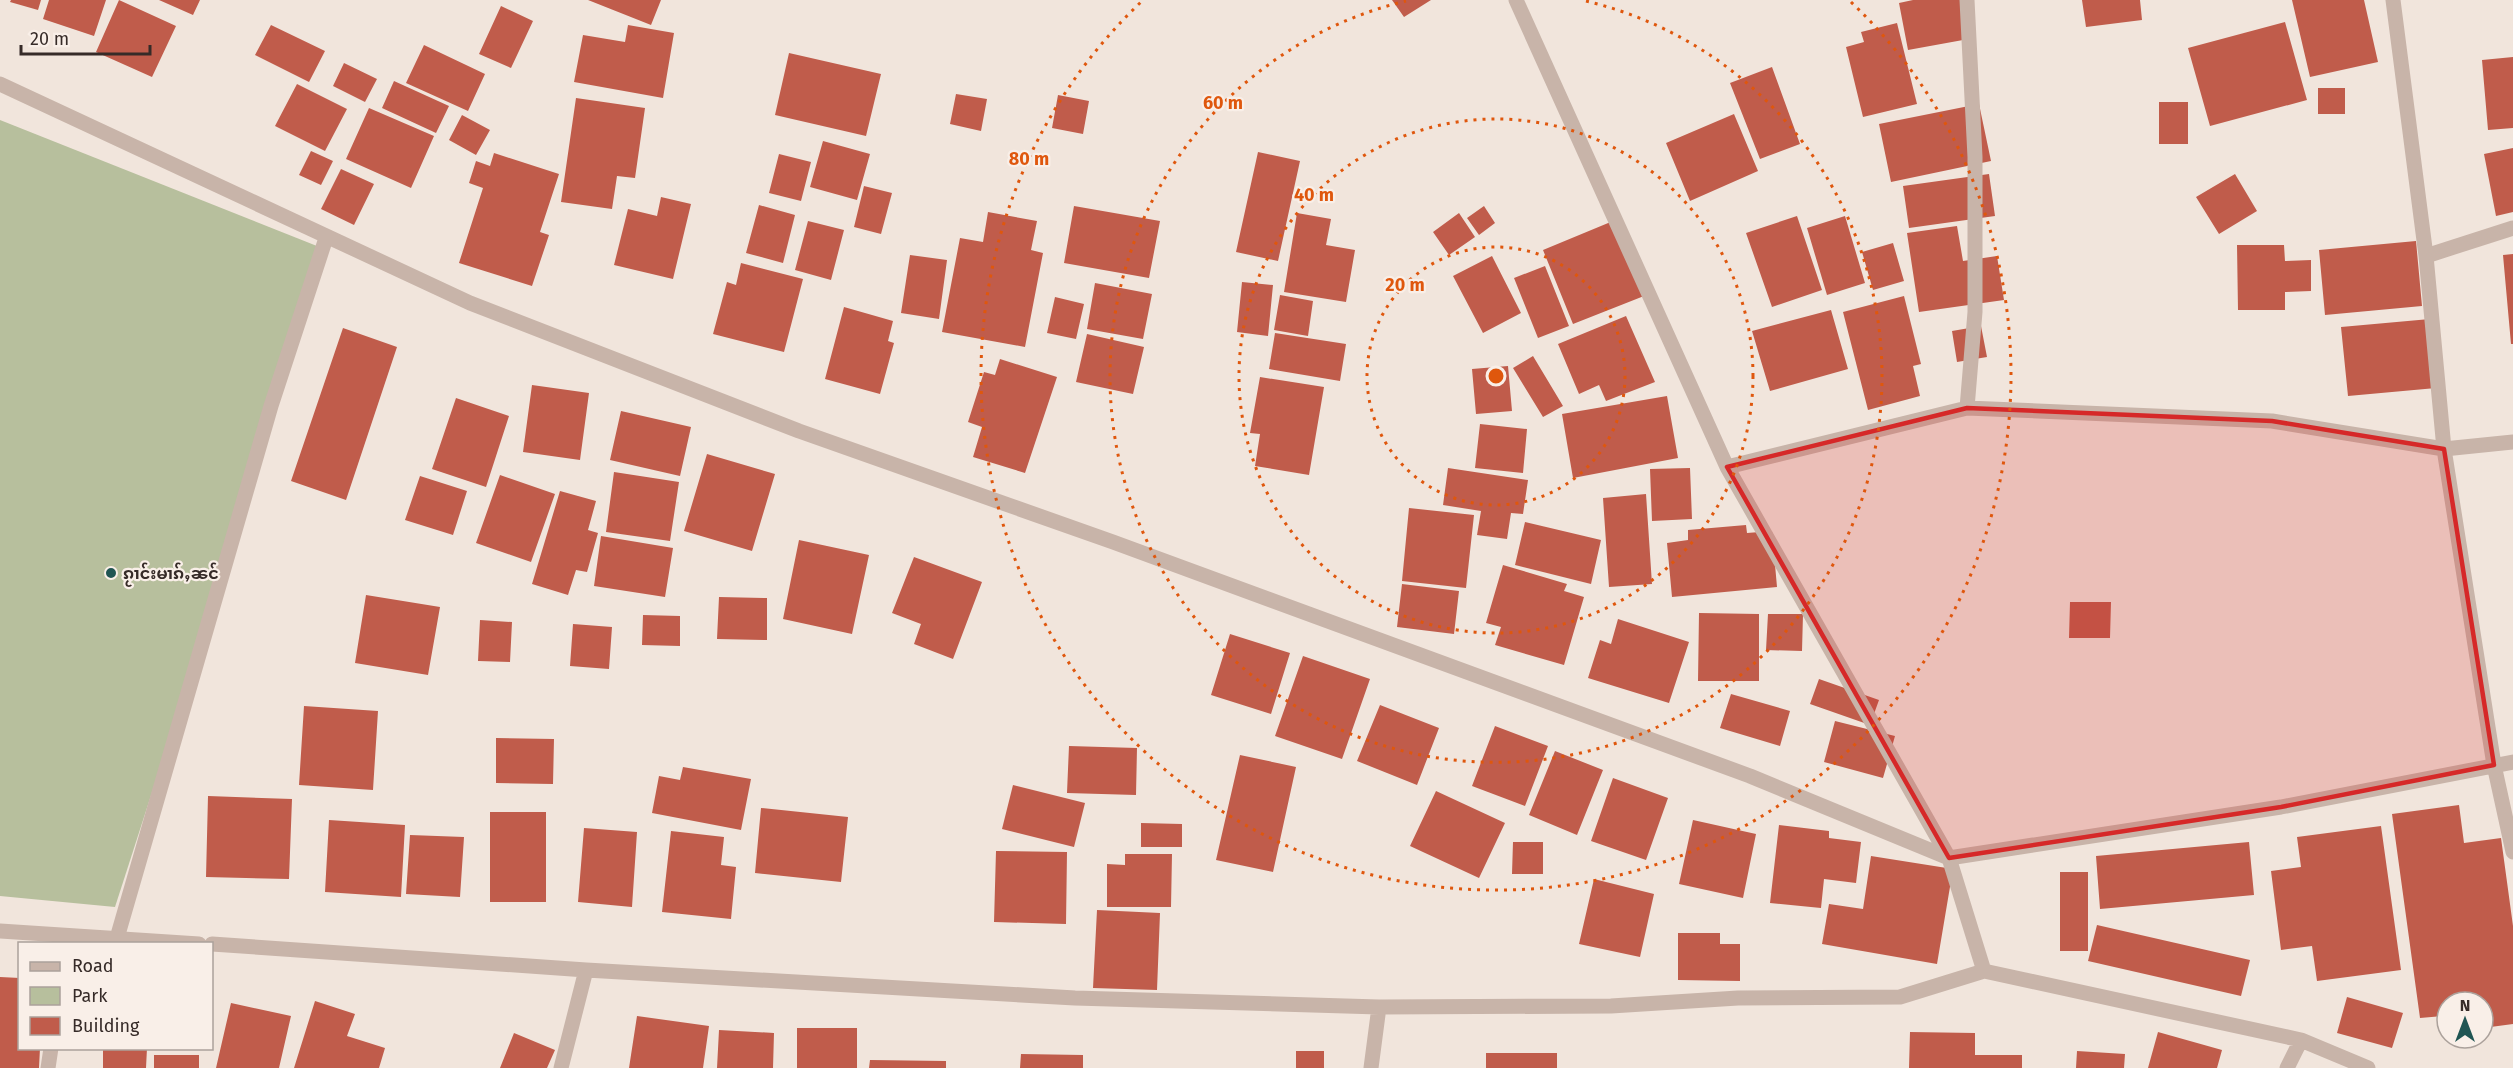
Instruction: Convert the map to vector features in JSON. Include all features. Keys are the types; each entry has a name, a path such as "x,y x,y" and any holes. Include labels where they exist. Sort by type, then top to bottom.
{"street":[{"path":"1516,0 1727,467 1949,858 1984,971"},
{"path":"1967,0 1976,157 1976,312 1967,408"},
{"path":"2393,0 2426,256 2444,449 2494,765 2513,852"},
{"path":"0,84 326,238 470,303 800,431 1113,542 1738,772 1949,858 2281,807 2513,762"},
{"path":"2426,256 2513,228"},
{"path":"117,938 271,406 326,238"},
{"path":"1727,467 1967,408 2272,421 2444,449 2513,442"},
{"path":"0,931 66,939 117,938 172,942"},
{"path":"213,944 586,970 1075,998 1379,1007 1611,1006 1738,998 1900,997 1984,971 2301,1040 2368,1068"},
{"path":"561,1068 586,970"},
{"path":"1371,1068 1379,1007"},
{"path":"2287,1068 2301,1040"},
{"path":"48,1068 51,1050"}],"highlighted area":[{"path":"1967,408 2272,421 2444,449 2494,765 2281,807 1949,858 1727,467"}],"green space":[{"name":"ၵႂၢင်းမၢၵ်ႇၼင်","path":"0,120 327,250 115,907 0,896"}],"building":[{"path":"11,0 41,0 38,10 10,2"},
{"path":"49,0 106,0 94,36 43,19"},
{"path":"119,0 176,26 152,77 96,52"},
{"path":"159,0 200,0 193,15"},
{"path":"588,0 661,0 651,25"},
{"path":"1392,0 1431,0 1404,17"},
{"path":"1913,0 1967,0 1974,38 1908,50 1899,3"},
{"path":"2082,0 2140,0 2142,20 2086,27"},
{"path":"2292,0 2364,0 2378,62 2310,77"},
{"path":"501,6 533,21 511,68 479,54"},
{"path":"2285,22 2307,100 2210,126 2188,48"},
{"path":"1897,23 1917,104 1863,117 1846,47 1864,42 1861,32"},
{"path":"271,25 325,51 309,82 255,55"},
{"path":"628,25 674,33 663,98 574,82 583,35 625,42"},
{"path":"424,45 485,74 468,111 406,83"},
{"path":"789,53 881,74 866,136 775,115"},
{"path":"2513,57 2513,128 2488,130 2482,60"},
{"path":"344,63 377,79 365,102 333,86"},
{"path":"1772,67 1800,144 1760,159 1730,83"},
{"path":"394,81 449,106 436,133 382,108"},
{"path":"297,84 347,109 325,151 275,126"},
{"path":"2318,88 2345,88 2345,114 2318,114"},
{"path":"956,94 987,99 981,131 950,124"},
{"path":"1058,95 1089,101 1083,134 1052,128"},
{"path":"576,98 645,108 635,178 617,176 612,209 561,202"},
{"path":"2159,102 2188,102 2188,144 2159,144"},
{"path":"1979,104 1991,161 1891,182 1879,124"},
{"path":"369,108 434,136 411,188 346,159"},
{"path":"1734,114 1758,171 1690,201 1666,143"},
{"path":"462,115 490,130 476,155 449,140"},
{"path":"823,141 870,154 857,200 810,187"},
{"path":"2513,148 2513,212 2496,216 2484,154"},
{"path":"311,151 333,161 321,185 299,175"},
{"path":"1258,152 1300,161 1278,261 1236,252"},
{"path":"494,153 559,174 540,232 549,235 532,286 459,263 483,188 469,183 476,161 490,166"},
{"path":"779,154 811,162 801,201 769,193"},
{"path":"341,169 374,184 354,225 321,209"},
{"path":"1989,174 1995,216 1909,228 1903,186"},
{"path":"2235,174 2257,211 2219,234 2196,197"},
{"path":"864,186 892,193 881,234 854,227"},
{"path":"661,197 691,204 673,279 614,265 628,209 657,216"},
{"path":"759,205 795,215 783,263 746,253"},
{"path":"1074,206 1160,221 1149,278 1064,263"},
{"path":"1484,206 1495,223 1479,235 1467,218"},
{"path":"988,212 1037,221 1031,250 1043,253 1025,347 942,332 960,238 983,242"},
{"path":"1297,213 1331,219 1326,245 1355,250 1346,302 1284,292"},
{"path":"1459,213 1475,237 1449,255 1433,232"},
{"path":"1797,216 1822,290 1772,307 1746,233"},
{"path":"1845,216 1865,283 1827,295 1807,228"},
{"path":"808,221 844,230 831,280 795,270"},
{"path":"1613,221 1644,296 1573,324 1543,250"},
{"path":"1957,226 1963,261 1997,256 2004,300 1919,312 1907,233"},
{"path":"2416,241 2422,306 2325,315 2319,250"},
{"path":"1893,243 1904,281 1873,290 1862,252"},
{"path":"2237,245 2284,245 2285,261 2311,260 2311,291 2285,292 2285,310 2238,310"},
{"path":"2513,254 2513,344 2511,344 2503,255"},
{"path":"910,255 947,260 939,319 901,313"},
{"path":"1492,256 1521,313 1483,333 1453,276"},
{"path":"741,263 803,279 784,352 713,334 727,282 736,285"},
{"path":"1545,266 1569,326 1538,338 1514,278"},
{"path":"1242,282 1273,285 1268,336 1237,332"},
{"path":"1095,283 1152,294 1143,339 1087,329"},
{"path":"1280,295 1313,301 1308,336 1274,330"},
{"path":"1904,296 1921,364 1913,366 1920,396 1868,410 1843,312"},
{"path":"1055,297 1084,304 1076,339 1047,333"},
{"path":"844,307 893,321 888,341 894,343 880,394 825,379"},
{"path":"1831,310 1848,369 1770,391 1752,331"},
{"path":"1626,316 1655,382 1606,401 1599,385 1579,394 1558,344"},
{"path":"2430,319 2436,388 2348,396 2341,327"},
{"path":"1981,326 1987,357 1957,362 1952,331"},
{"path":"343,328 397,347 346,500 291,481"},
{"path":"1275,333 1346,344 1340,381 1269,369"},
{"path":"1087,334 1144,347 1133,394 1076,382"},
{"path":"1533,356 1563,406 1543,417 1513,368"},
{"path":"1000,359 1057,377 1025,473 973,457 982,427 968,422 984,372 995,375"},
{"path":"1508,366 1512,411 1476,414 1472,369"},
{"path":"1260,377 1324,387 1309,475 1255,466 1260,434 1250,433"},
{"path":"532,385 589,393 580,460 523,452"},
{"path":"1667,396 1678,458 1573,478 1562,414"},
{"path":"456,398 509,416 486,487 432,469"},
{"path":"621,411 691,427 680,476 610,460"},
{"path":"1480,424 1527,429 1523,473 1475,468"},
{"path":"707,454 775,474 752,551 684,531"},
{"path":"1448,468 1528,480 1523,514 1511,513 1507,539 1477,535 1481,511 1443,505"},
{"path":"1690,468 1692,519 1652,521 1650,469"},
{"path":"614,472 679,482 670,541 606,532"},
{"path":"500,475 555,494 531,562 476,543"},
{"path":"420,476 467,491 453,535 405,520"},
{"path":"560,491 596,501 588,530 598,533 587,572 576,570 568,595 532,584"},
{"path":"1646,494 1652,584 1609,587 1603,498"},
{"path":"1409,508 1474,515 1466,588 1402,581"},
{"path":"1525,522 1601,540 1591,584 1515,565"},
{"path":"1746,525 1747,533 1772,531 1777,587 1672,597 1667,543 1688,540 1688,530"},
{"path":"601,536 673,548 665,597 594,586"},
{"path":"799,540 869,555 852,634 783,619"},
{"path":"914,557 982,582 953,659 914,644 921,624 892,613"},
{"path":"1503,565 1567,584 1564,591 1584,597 1564,665 1495,645 1501,627 1486,623"},
{"path":"1402,584 1459,591 1454,634 1397,627"},
{"path":"366,595 440,607 428,675 355,663"},
{"path":"719,597 767,598 767,640 717,639"},
{"path":"2070,602 2111,602 2110,638 2069,638"},
{"path":"1699,613 1759,614 1759,681 1698,681"},
{"path":"1768,614 1803,614 1802,651 1766,650"},
{"path":"643,615 680,616 680,646 642,645"},
{"path":"1618,619 1689,642 1669,703 1588,678 1600,640 1611,644"},
{"path":"480,620 512,622 510,662 478,661"},
{"path":"573,624 612,627 609,669 570,666"},
{"path":"1230,634 1290,653 1271,714 1211,695"},
{"path":"1303,656 1370,679 1342,759 1275,736"},
{"path":"1819,679 1879,700 1870,725 1810,704"},
{"path":"1731,694 1790,711 1780,746 1720,728"},
{"path":"1380,705 1439,728 1417,785 1357,761"},
{"path":"304,706 378,711 373,790 299,785"},
{"path":"1835,721 1895,736 1883,778 1824,762"},
{"path":"1495,726 1548,746 1525,806 1472,786"},
{"path":"496,738 554,739 553,784 496,783"},
{"path":"1069,746 1137,748 1136,795 1067,793"},
{"path":"1555,751 1603,770 1577,835 1529,815"},
{"path":"1240,755 1296,767 1273,872 1216,860"},
{"path":"683,767 751,779 741,830 652,813 659,776 680,780"},
{"path":"1613,778 1668,798 1646,860 1591,841"},
{"path":"1013,785 1085,803 1074,847 1002,829"},
{"path":"1436,791 1505,823 1479,878 1410,846"},
{"path":"208,796 292,799 289,879 206,877"},
{"path":"2459,805 2464,843 2501,838 2513,926 2513,1024 2495,1026 2495,990 2435,990 2435,1017 2420,1018 2392,814"},
{"path":"761,808 848,817 841,882 755,873"},
{"path":"490,812 546,812 546,902 490,902"},
{"path":"329,820 405,825 401,897 325,892"},
{"path":"1693,820 1756,834 1743,898 1679,884"},
{"path":"1141,823 1182,824 1182,847 1141,847"},
{"path":"1779,825 1829,831 1829,838 1861,842 1856,883 1824,879 1821,908 1770,903"},
{"path":"2381,826 2401,970 2317,981 2312,946 2281,950 2271,871 2301,867 2297,837"},
{"path":"584,828 637,832 632,907 578,902"},
{"path":"671,831 724,837 721,865 736,867 731,919 662,912"},
{"path":"410,835 464,837 460,897 406,894"},
{"path":"1513,842 1543,842 1543,874 1512,874"},
{"path":"2249,842 2254,895 2100,909 2096,856"},
{"path":"996,851 1067,852 1066,924 994,922"},
{"path":"1125,854 1172,854 1171,907 1107,907 1107,864 1125,865"},
{"path":"1871,856 1953,869 1937,964 1822,944 1829,904 1863,909"},
{"path":"2060,872 2088,872 2088,951 2060,951"},
{"path":"1594,879 1654,894 1640,957 1579,944"},
{"path":"1097,910 1160,913 1157,990 1093,988"},
{"path":"2097,925 2250,960 2241,996 2088,961"},
{"path":"1678,933 1720,933 1720,944 1740,944 1740,981 1678,980"},
{"path":"0,977 18,978 18,1050 40,1050 39,1068 0,1068"},
{"path":"2347,997 2403,1013 2392,1048 2337,1033"},
{"path":"315,1001 355,1014 347,1036 385,1048 379,1068 294,1068"},
{"path":"231,1003 291,1016 279,1068 216,1068"},
{"path":"637,1016 709,1026 703,1068 629,1068"},
{"path":"797,1028 857,1028 857,1068 797,1068"},
{"path":"719,1030 774,1033 773,1068 717,1068"},
{"path":"1910,1032 1975,1033 1975,1055 2022,1055 2022,1068 1909,1068"},
{"path":"2158,1032 2222,1050 2217,1068 2148,1068"},
{"path":"514,1033 555,1050 547,1068 500,1068"},
{"path":"103,1050 147,1050 146,1068 103,1068"},
{"path":"1296,1051 1324,1051 1324,1068 1296,1068"},
{"path":"2077,1051 2125,1054 2124,1068 2076,1068"},
{"path":"1486,1053 1557,1053 1557,1068 1486,1068"},
{"path":"1021,1054 1083,1055 1083,1068 1020,1068"},
{"path":"154,1055 199,1055 199,1068 154,1068"},
{"path":"870,1060 946,1061 946,1068 869,1068"}],"place":[{"name":"ၵႂၢင်းမၢၵ်ႇၼင်","path":"111,573"}]}
